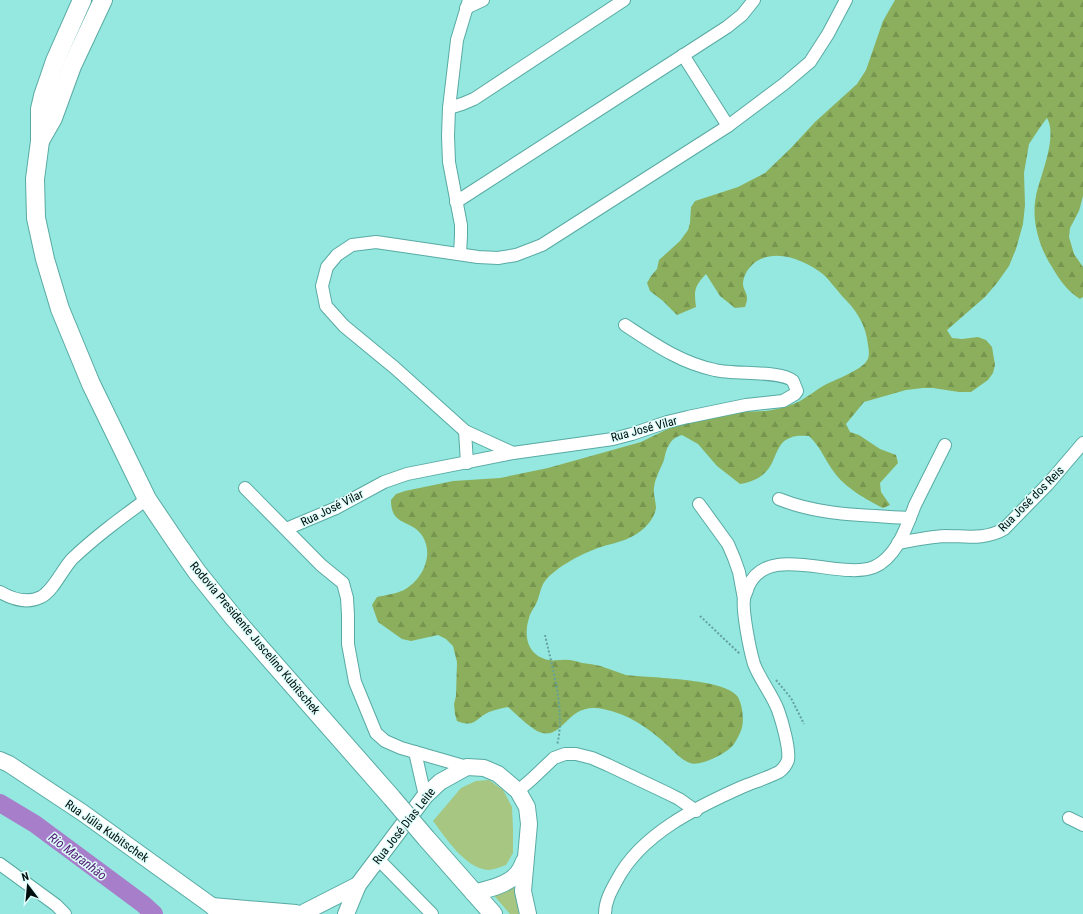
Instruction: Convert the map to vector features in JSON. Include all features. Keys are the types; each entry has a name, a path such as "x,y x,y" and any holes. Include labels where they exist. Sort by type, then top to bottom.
{"highway":[{"name":"Rodovia Presidente Juscelino Kubitschek","path":"82,0 64,64 53,118 40,141 35,179 36,218 45,259 60,309 91,384 147,499 197,572 473,893 493,914"},
{"name":"Rodovia Presidente Juscelino Kubitschek","path":"64,64 103,0"}],"main road":[{"name":"Rua Júlia Kubitschek","path":"0,760 9,764 83,813 216,910 303,913"},
{"path":"468,767 484,768 498,774 518,791 527,806 529,824 528,844 524,861 523,891 528,914"},
{"name":"Rua José Dias Leite","path":"346,914 358,885 425,796 440,782 468,767"},
{"path":"473,893 495,887 511,879 518,874 524,861"},
{"name":"Rua José Dias Leite","path":"303,913 358,885"}],"street":[{"path":"460,253 461,225 449,162 449,108 457,40 467,4 483,0"},
{"path":"449,108 474,99 624,0"},
{"path":"456,202 727,27 742,15 754,0"},
{"path":"513,453 464,431 395,368 344,326 326,306 322,286 327,266 337,255 352,245 376,242 498,258 516,255 542,245 728,126 778,89 810,62 828,34 846,0"},
{"path":"683,55 728,126"},
{"name":"Rua José Vilar","path":"286,529 336,508 394,478 424,470 513,453 620,437 688,417 746,405 783,401 795,394 797,391 793,381 783,376 716,371 691,363 661,349 625,325"},
{"path":"464,431 467,463"},
{"name":"Rua José dos Reis","path":"898,543 945,536 974,537 996,534 1004,529 1043,489 1083,443"},
{"path":"744,599 751,580 760,571 771,566 787,564 865,570 876,566 887,558 898,543 945,445"},
{"name":"Rua José Vilar","path":"245,488 321,565 342,583 345,589 348,615 348,644 355,682 376,733 385,741 401,748 468,767"},
{"path":"0,592 10,598 20,600 40,597 48,591 72,559 98,536 147,499"},
{"path":"779,499 797,506 821,512 910,518"},
{"path":"606,914 606,907 610,892 621,872 635,854 657,833 721,797 779,772 784,768 788,760 786,738 778,710 755,664 751,651 739,572 728,544 699,504"},
{"path":"415,752 425,796"},
{"path":"518,791 554,758 565,754 576,754 592,758 673,796 696,811"},
{"path":"1069,818 1083,825"},
{"path":"378,859 432,914"},
{"path":"0,864 65,914"}],"path":[{"path":"545,635 559,700 559,739 554,758"}],"green space":[{"path":"895,0 1083,0 1083,196 1079,211 1070,228 1069,237 1074,254 1083,267 1083,297 1080,299 1067,289 1047,259 1035,224 1036,196 1049,146 1050,126 1047,118 1029,144 1024,173 1025,205 1023,224 1016,249 1009,266 985,297 947,330 952,338 962,339 978,337 986,340 992,347 995,365 993,373 988,380 971,392 923,388 906,390 864,402 846,424 850,432 859,435 880,449 896,455 898,463 880,483 881,492 890,505 883,508 863,497 838,478 816,444 809,436 795,436 786,440 779,447 771,464 763,474 756,479 740,484 717,466 698,444 682,435 676,437 667,448 655,484 654,493 656,508 650,522 638,533 629,538 598,548 576,558 553,573 543,584 527,625 527,639 532,650 536,654 549,660 569,660 597,665 626,675 703,682 731,691 740,701 743,720 742,729 731,748 707,761 695,764 690,763 681,758 638,722 621,714 600,708 581,710 554,732 549,733 537,731 508,707 489,712 472,723 468,724 457,721 454,704 456,696 457,662 453,646 446,639 438,635 411,641 402,639 378,622 372,605 377,597 404,590 410,586 421,574 427,559 426,544 423,537 413,527 398,519 394,515 391,500 396,494 405,491 453,481 500,478 548,468 641,442 680,423 745,411 773,410 787,406 800,401 823,386 863,365 868,358 869,349 865,330 860,318 824,275 808,264 798,260 789,257 769,256 760,259 752,265 748,269 743,281 747,298 745,307 735,308 720,296 706,274 699,282 696,289 696,307 677,315 650,291 647,283 657,269 659,260 680,241 688,230 691,207 695,201 738,187 765,173 815,122 857,84 866,70 883,21"},
{"path":"489,780 503,790 512,807 513,853 506,865 488,870 472,864 464,858 433,821 461,788 476,781"},
{"path":"513,886 516,892 519,914 510,914 490,891"}],"waterway":[{"name":"Rio Maranhão","path":"0,803 35,824 143,904 154,914"}]}
